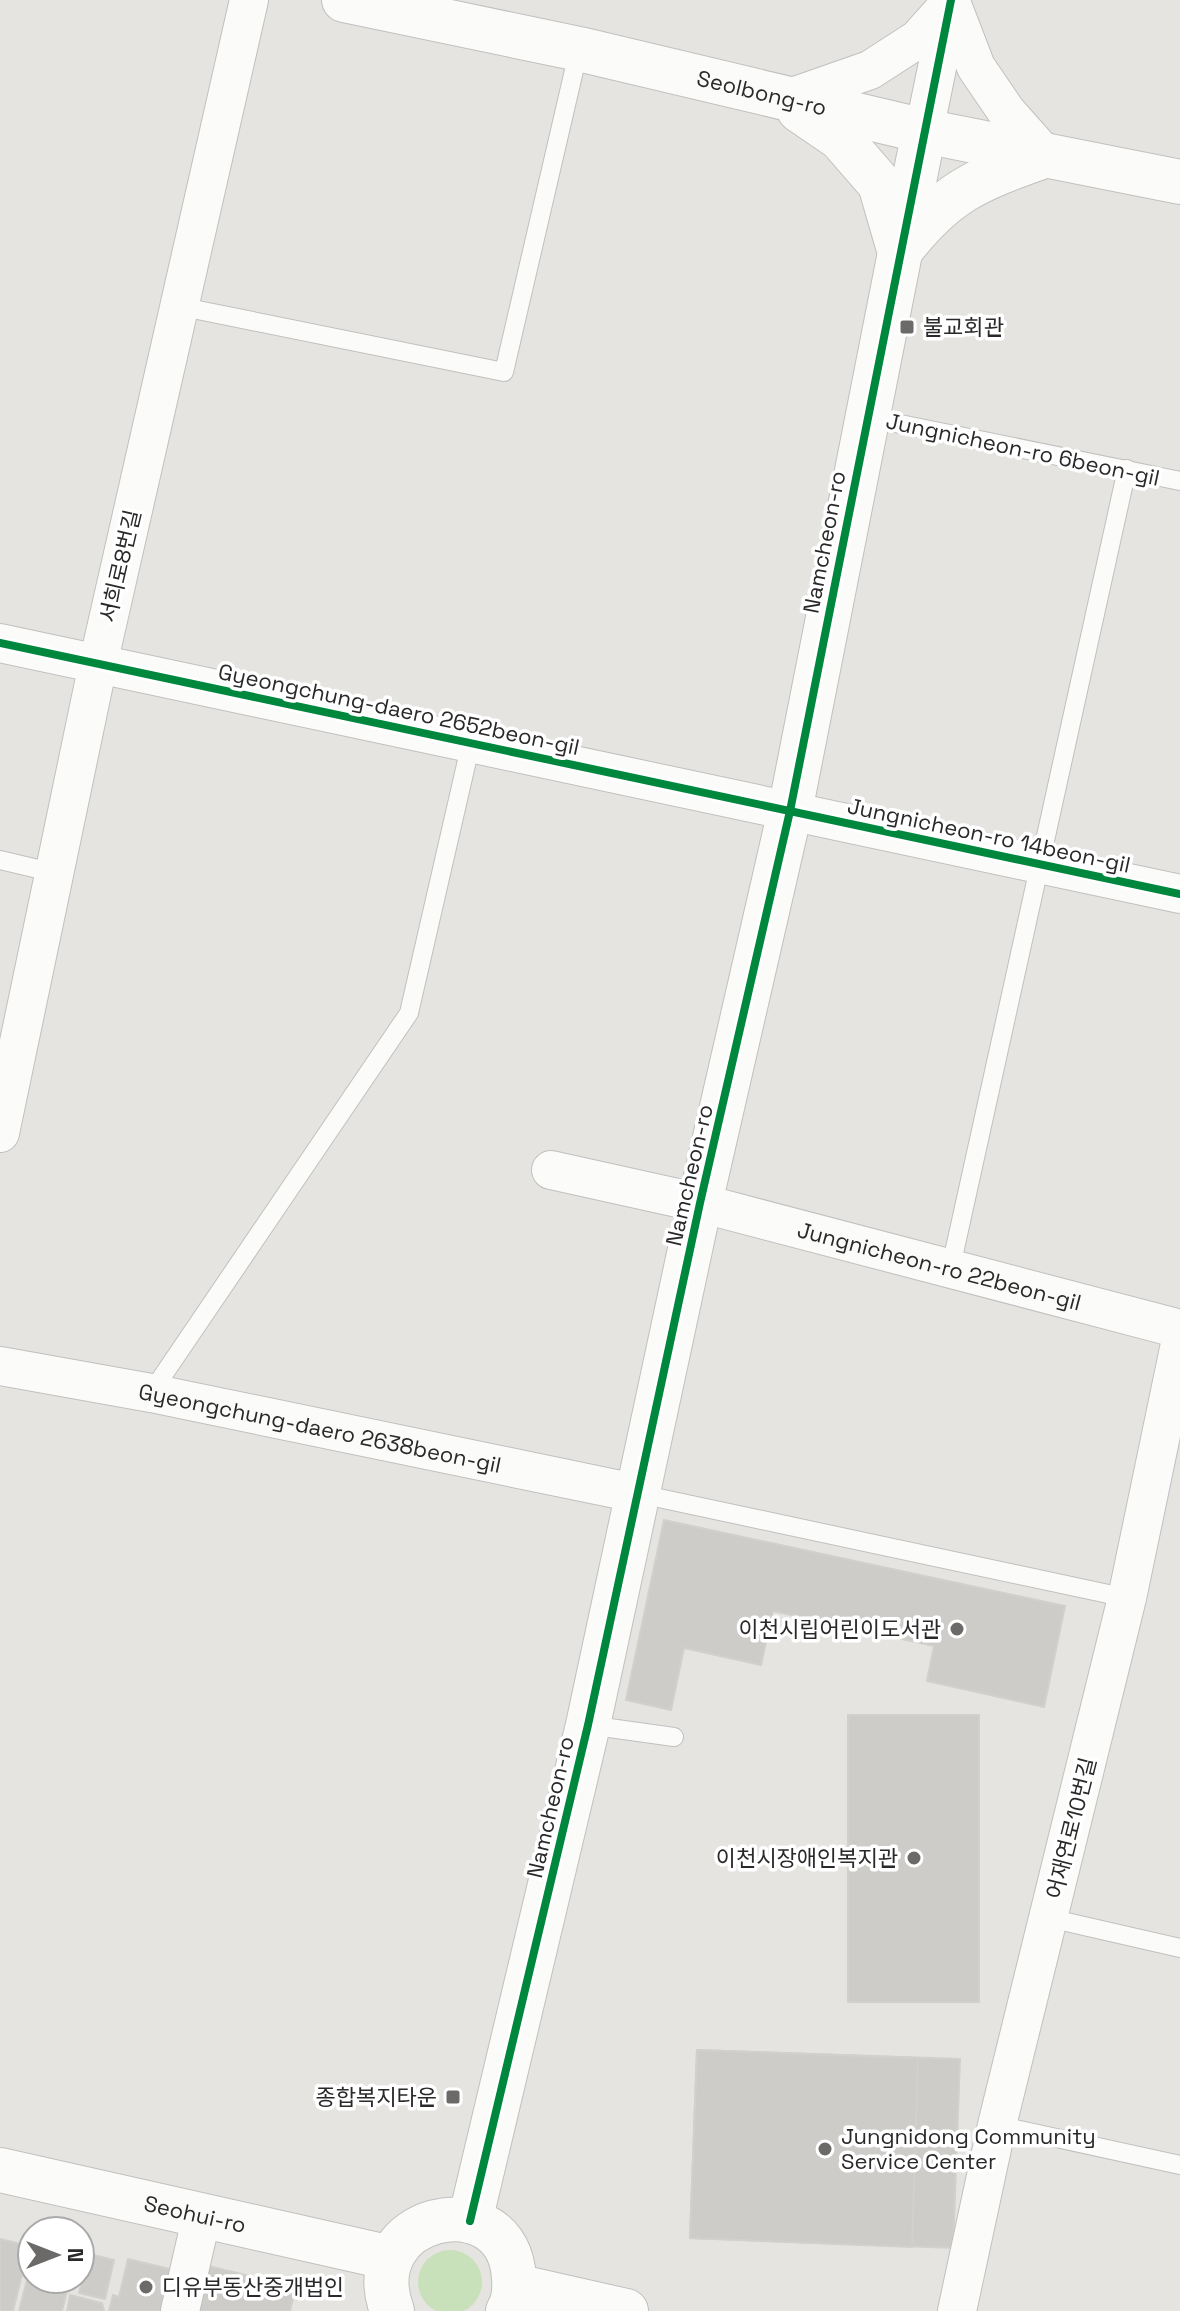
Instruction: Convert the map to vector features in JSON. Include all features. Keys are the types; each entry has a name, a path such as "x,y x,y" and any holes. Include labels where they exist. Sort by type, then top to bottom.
{"street":[{"name":"서희로8번길","path":"0,1133 98,664 249,0"},
{"name":"Seolbong-ro","path":"344,0 579,49 924,131 1180,182"},
{"path":"784,100 870,70 918,39 951,1"},
{"path":"924,131 951,1"},
{"path":"900,252 929,214 982,178 1045,155 1006,111 976,67 951,1"},
{"path":"784,100 840,138 880,184 900,252"},
{"name":"Namcheon-ro","path":"470,2221 588,1725 700,1203 790,811 924,131"},
{"name":"Gyeongchung-daero 2652beon-gil","path":"0,643 790,811"},
{"name":"Jungnicheon-ro 14beon-gil","path":"790,811 1180,894"},
{"name":"Namcheon-ro","path":"551,1170 700,1203"},
{"name":"Jungnicheon-ro 22beon-gil","path":"700,1203 1180,1329"},
{"name":"어재연로10번길","path":"957,2311 997,2125 1127,1598 1180,1344"},
{"name":"Gyeongchung-daero 2638beon-gil","path":"0,1366 151,1393 640,1494"},
{"name":"Seohui-ro","path":"0,2170 391,2258"},
{"path":"180,2311 202,2215"},
{"path":"392,2311 386,2295 386,2273 391,2258 407,2235 425,2223 446,2218 470,2221 488,2230 503,2245 512,2264 512,2298 626,2311"}],"lane":[{"path":"178,306 504,372 579,49"},
{"name":"Jungnicheon-ro 6beon-gil","path":"866,417 1180,481"},
{"path":"950,1271 1127,469"},
{"path":"151,1393 409,1013 471,743"},
{"path":"0,860 55,873"},
{"path":"640,1494 1127,1598"},
{"path":"588,1725 674,1737"},
{"path":"1049,1918 1180,1948"},
{"path":"997,2125 1180,2165"}],"green space":[{"path":"444,2250 456,2250 473,2259 480,2270 480,2294 473,2305 456,2314 444,2314 432,2309 423,2300 418,2288 418,2276 423,2264 432,2255"}],"building":[{"name":"이천시립어린이도서관","path":"664,1520 1065,1606 1044,1707 927,1681 934,1646 773,1611 761,1665 684,1648 671,1710 626,1700"},
{"name":"이천시장애인복지관","path":"848,1715 979,1715 979,2002 848,2002"},
{"name":"Jungnidong Community Service Center","path":"697,2050 960,2059 953,2248 690,2238"},
{"name":"Jungnidong Community Service Center","path":"697,2050 918,2058 912,2247 690,2238"},
{"path":"0,2239 16,2243 17,2295 13,2311 0,2311"},
{"path":"96,2256 114,2260 105,2299 88,2295 96,2295"},
{"path":"128,2259 174,2270 164,2311 109,2311 113,2295 119,2297"},
{"path":"204,2265 296,2287 290,2311 194,2311"},
{"path":"23,2295 66,2295 62,2311 19,2311"},
{"path":"70,2295 102,2303 104,2311 67,2311"}],"cycle path":[{"path":"470,2221 588,1725 700,1203 790,811 951,0"},
{"path":"0,643 1180,894"}],"place":[{"name":"불교회관","path":"907,327"},
{"name":"이천시립어린이도서관","path":"957,1629"},
{"name":"이천시장애인복지관","path":"914,1858"},
{"name":"종합복지타운","path":"453,2097"},
{"name":"Jungnidong Community Service Center","path":"825,2149"},
{"name":"디유부동산중개법인","path":"146,2287"}]}
